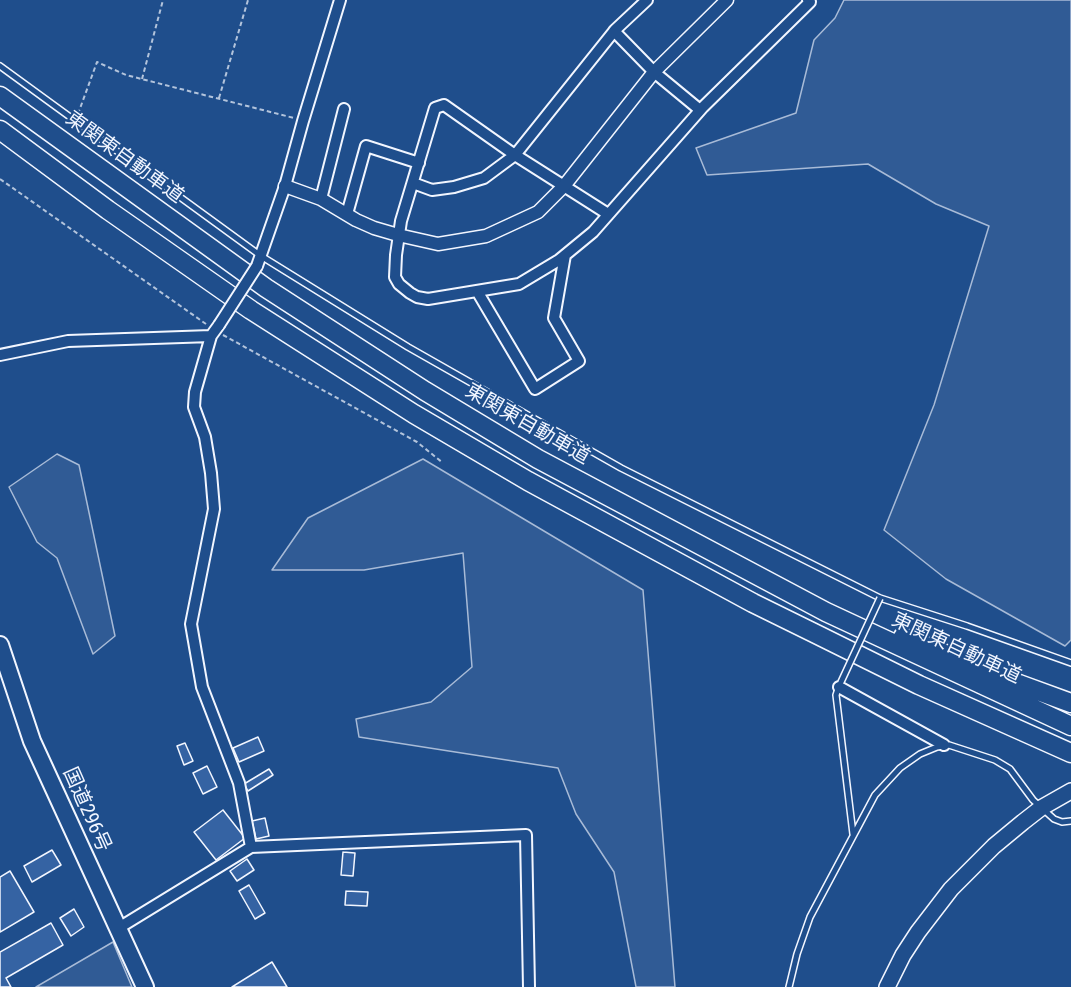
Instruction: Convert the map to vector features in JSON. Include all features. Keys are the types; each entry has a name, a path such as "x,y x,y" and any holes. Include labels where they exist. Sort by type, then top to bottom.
{"highway":[{"name":"東関東自動車道","path":"0,96 267,288 425,391 538,459 763,580 881,639 1071,726"},
{"path":"0,130 108,210 250,310 414,414 528,481 744,598 919,685 1071,753"},
{"path":"763,580 1071,703"},
{"name":"国道296号","path":"0,645 32,741 144,987"},
{"path":"919,685 1010,737 1071,767"}],"main road":[{"path":"887,987 918,932 951,889 994,846 1041,808 1071,790"}],"street":[{"path":"251,847 239,783 202,687 191,624 214,509 205,437 194,407 195,392 211,336 259,261 285,186 340,0"},
{"path":"414,183 432,190 454,187 484,178 515,155 614,32 647,0"},
{"path":"285,186 321,200 374,228 398,235 438,244 486,236 538,212 564,186 654,72 727,0"},
{"path":"608,214 515,155 444,105 435,108 398,235 395,277 399,284 410,293 428,299 519,284 566,255 593,232 700,110 810,2 808,0"},
{"path":"614,32 654,72 700,110"},
{"path":"321,200 344,109"},
{"path":"347,214 366,146 419,163"},
{"path":"477,291 534,389 579,361 554,318 566,255"},
{"path":"0,355 68,341 211,336"},
{"path":"840,684 944,745"},
{"path":"117,929 251,847 526,835 529,987"}],"lane":[{"path":"0,66 259,261 621,468 880,598 1071,663"},
{"path":"853,835 836,695 880,598"},
{"path":"789,987 796,954 810,917 875,795 887,780 920,754 949,745 1003,764 1010,769 1041,808 1054,819 1062,822 1071,821"}],"path":[{"path":"142,79 163,0"},
{"path":"219,99 248,0"},
{"path":"76,121 97,62 126,75 303,121"}],"shaded area":[{"path":"844,0 1071,0 1071,640 1065,646 946,579 884,530 934,405 989,226 936,204 868,164 707,175 696,148 796,113 814,40 835,18"},
{"path":"57,454 79,465 115,636 93,654 57,558 37,542 9,487"},
{"path":"423,459 643,590 675,987 636,987 614,872 576,814 558,768 359,737 356,719 431,702 472,667 463,553 364,570 272,570 308,518"},
{"path":"113,942 132,987 36,987"}],"building":[{"path":"258,737 264,751 239,762 233,748"},
{"path":"185,743 193,761 184,765 177,746"},
{"path":"207,766 217,787 203,794 193,773"},
{"path":"269,769 273,775 248,791 244,784"},
{"path":"223,810 245,838 216,860 194,832"},
{"path":"265,818 269,836 256,839 252,821"},
{"path":"52,850 61,865 32,882 24,866"},
{"path":"343,852 355,853 353,876 341,875"},
{"path":"247,859 254,870 237,881 230,871"},
{"path":"10,871 34,912 0,932 0,877"},
{"path":"249,885 265,913 255,919 239,891"},
{"path":"346,891 368,892 367,906 345,905"},
{"path":"74,909 84,927 71,936 60,918"},
{"path":"51,923 63,945 6,978 11,987 0,987 0,952"},
{"path":"272,962 287,987 232,987"}]}
